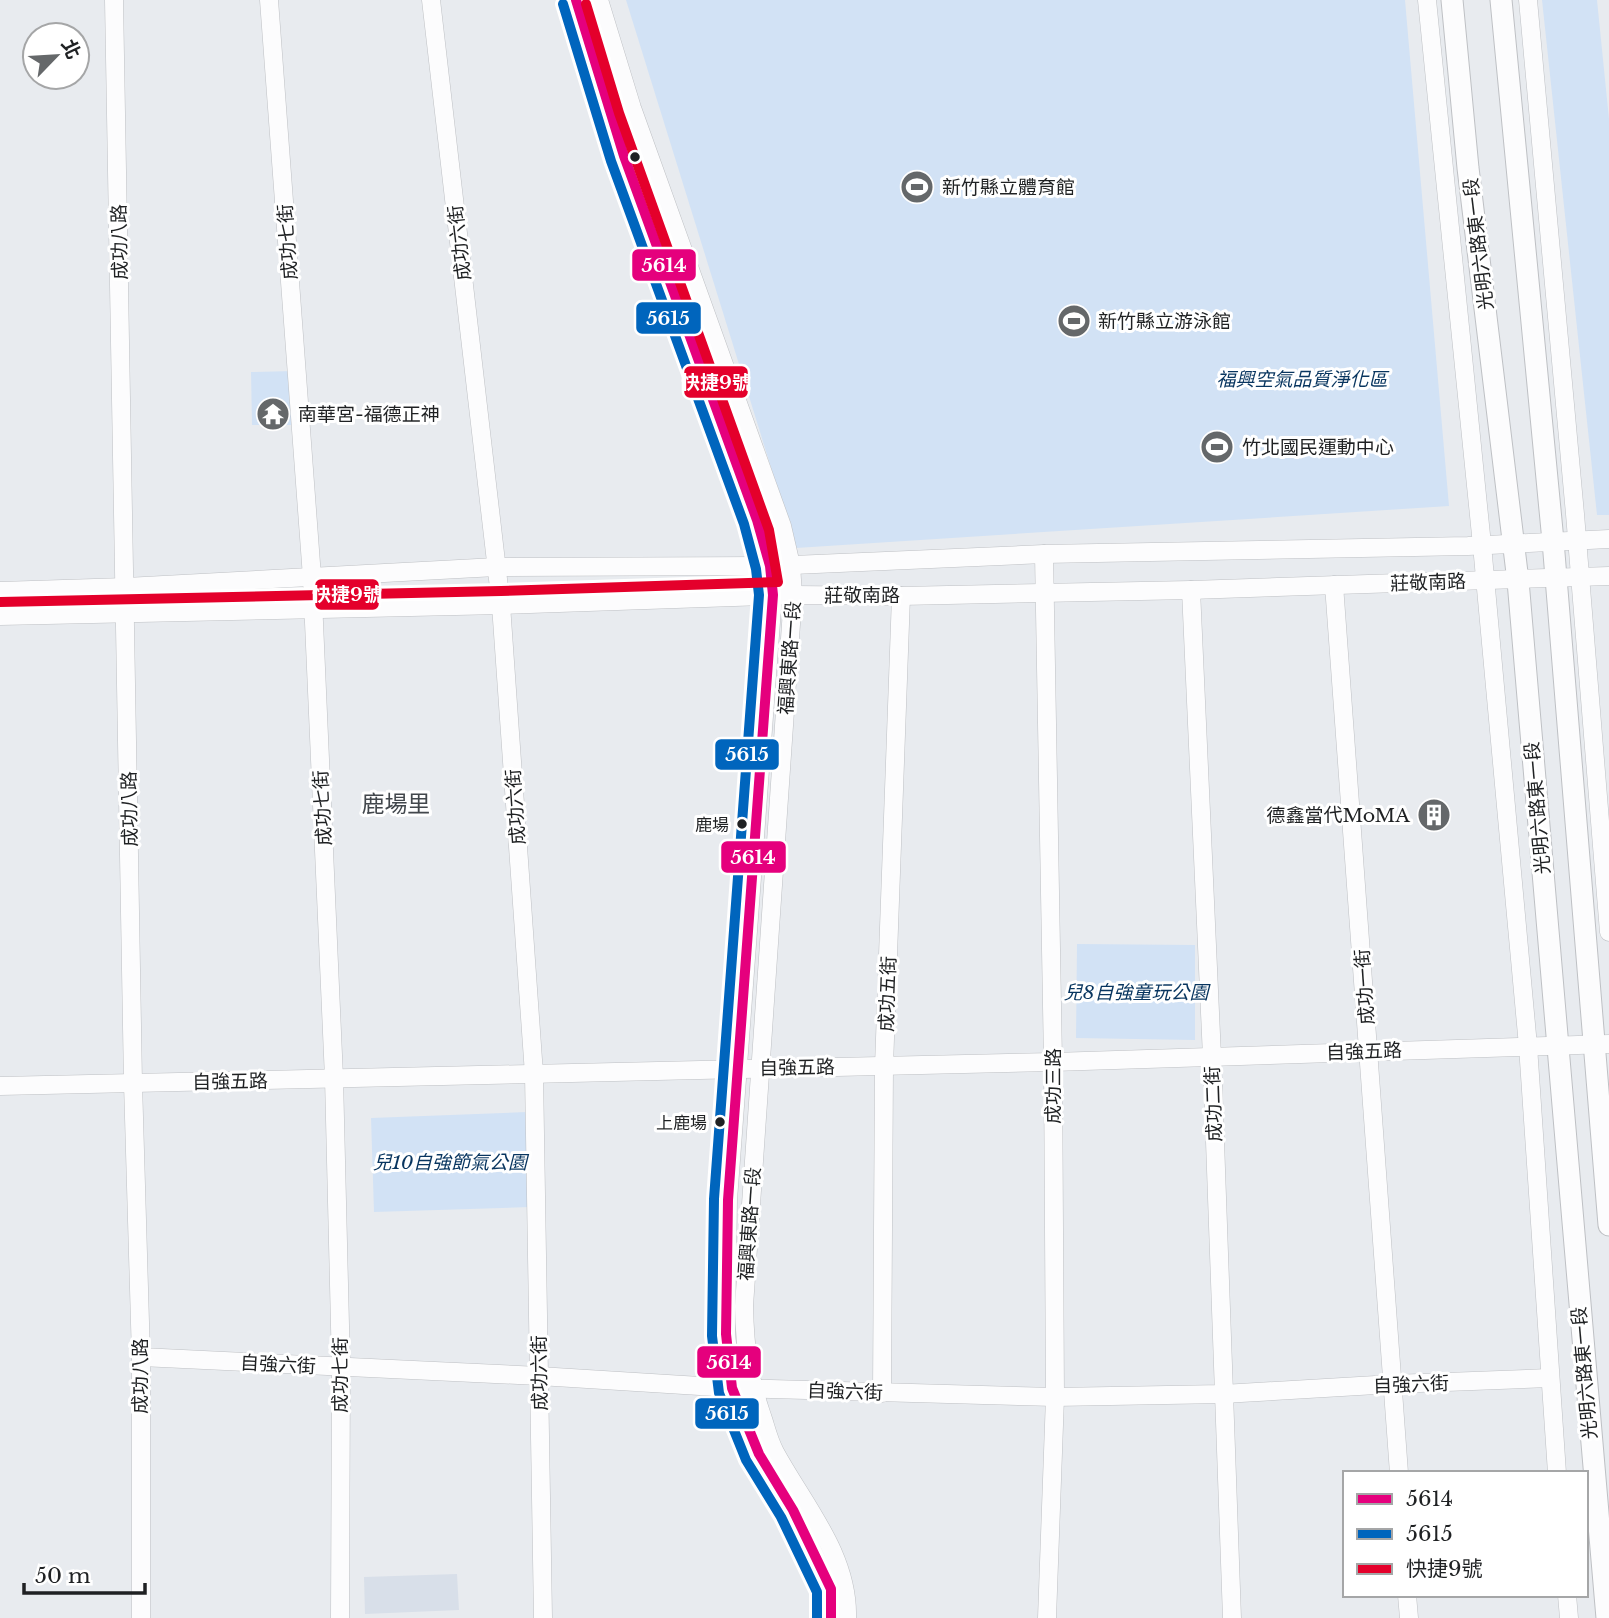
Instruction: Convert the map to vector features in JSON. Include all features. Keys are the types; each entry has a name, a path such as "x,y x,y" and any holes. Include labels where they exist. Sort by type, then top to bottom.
{"main road":[{"name":"光明六路東一段","path":"1452,0 1468,169 1518,581 1607,1618"},
{"name":"光明六路東一段","path":"1501,0 1602,1044 1609,1225"}],"street":[{"name":"成功八路","path":"114,0 133,1083 141,1357 142,1618"},
{"name":"成功七街","path":"270,0 312,577 334,1078 341,1367 340,1618"},
{"name":"成功六街","path":"431,0 501,604 534,1074 543,1618"},
{"name":"福興東路一段","path":"576,0 624,156 757,520 770,566 772,596 728,1200 726,1334 732,1388 759,1454 793,1510 831,1588 831,1618"},
{"name":"福興東路一段","path":"599,0 632,108 782,526 791,565 793,595 744,1306 745,1348 752,1388 774,1450 819,1524 839,1567 848,1602 847,1618"},
{"name":"光明六路東一段","path":"1427,0 1482,545 1528,1046 1557,1471"},
{"path":"1528,0 1581,577 1606,866 1609,932"},
{"name":"莊敬南路","path":"0,591 496,567 770,566 1044,554 1482,545 1609,539"},
{"name":"成功三路","path":"1044,554 1053,1062 1055,1397 1047,1618"},
{"name":"莊敬南路","path":"0,615 793,595 1046,594 1609,576"},
{"name":"成功一街","path":"1334,584 1399,1471"},
{"name":"成功二街","path":"1191,590 1212,1057 1232,1618"},
{"name":"成功五街","path":"882,1393 884,1066 901,596"},
{"name":"自強五路","path":"0,1086 1053,1062 1602,1044"},
{"name":"自強六街","path":"141,1357 732,1388 1055,1397 1223,1394 1549,1378"},
{"path":"1407,1597 1409,1618"},
{"path":"1567,1597 1569,1618"}],"shaded area":[{"path":"457,1574 459,1610 365,1614 364,1577"}],"green space":[{"name":"福興空氣品質淨化區","path":"626,0 1405,0 1449,506 796,548"},
{"path":"1542,0 1597,0 1609,119 1609,515 1597,515"},
{"path":"294,371 295,425 252,425 251,372"},
{"name":"兒8自強童玩公園","path":"1077,944 1195,945 1195,1040 1076,1038"},
{"name":"兒10自強節氣公園","path":"527,1112 530,1207 374,1212 371,1118"}],"transit line":[{"name":"5614","path":"576,0 624,156 757,520 770,566 773,595 728,1200 726,1334 732,1388 759,1454 793,1510 831,1589 831,1618"},
{"name":"5615","path":"563,4 611,161 744,524 756,569 759,595 714,1199 712,1336 719,1393 746,1460 781,1517 817,1592 817,1618"},
{"name":"快捷9號","path":"0,602 778,582 769,530 619,113 586,4"}],"place":[{"name":"新竹縣立體育館","path":"917,187"},
{"name":"新竹縣立游泳館","path":"1074,321"},
{"name":"南華宮-福德正神","path":"273,414"},
{"name":"竹北國民運動中心","path":"1217,447"},
{"name":"德鑫當代MoMA","path":"1434,815"},
{"name":"鹿場","path":"742,824"},
{"name":"上鹿場","path":"720,1122"}],"district":[{"name":"鹿場里","path":"396,804"}]}
